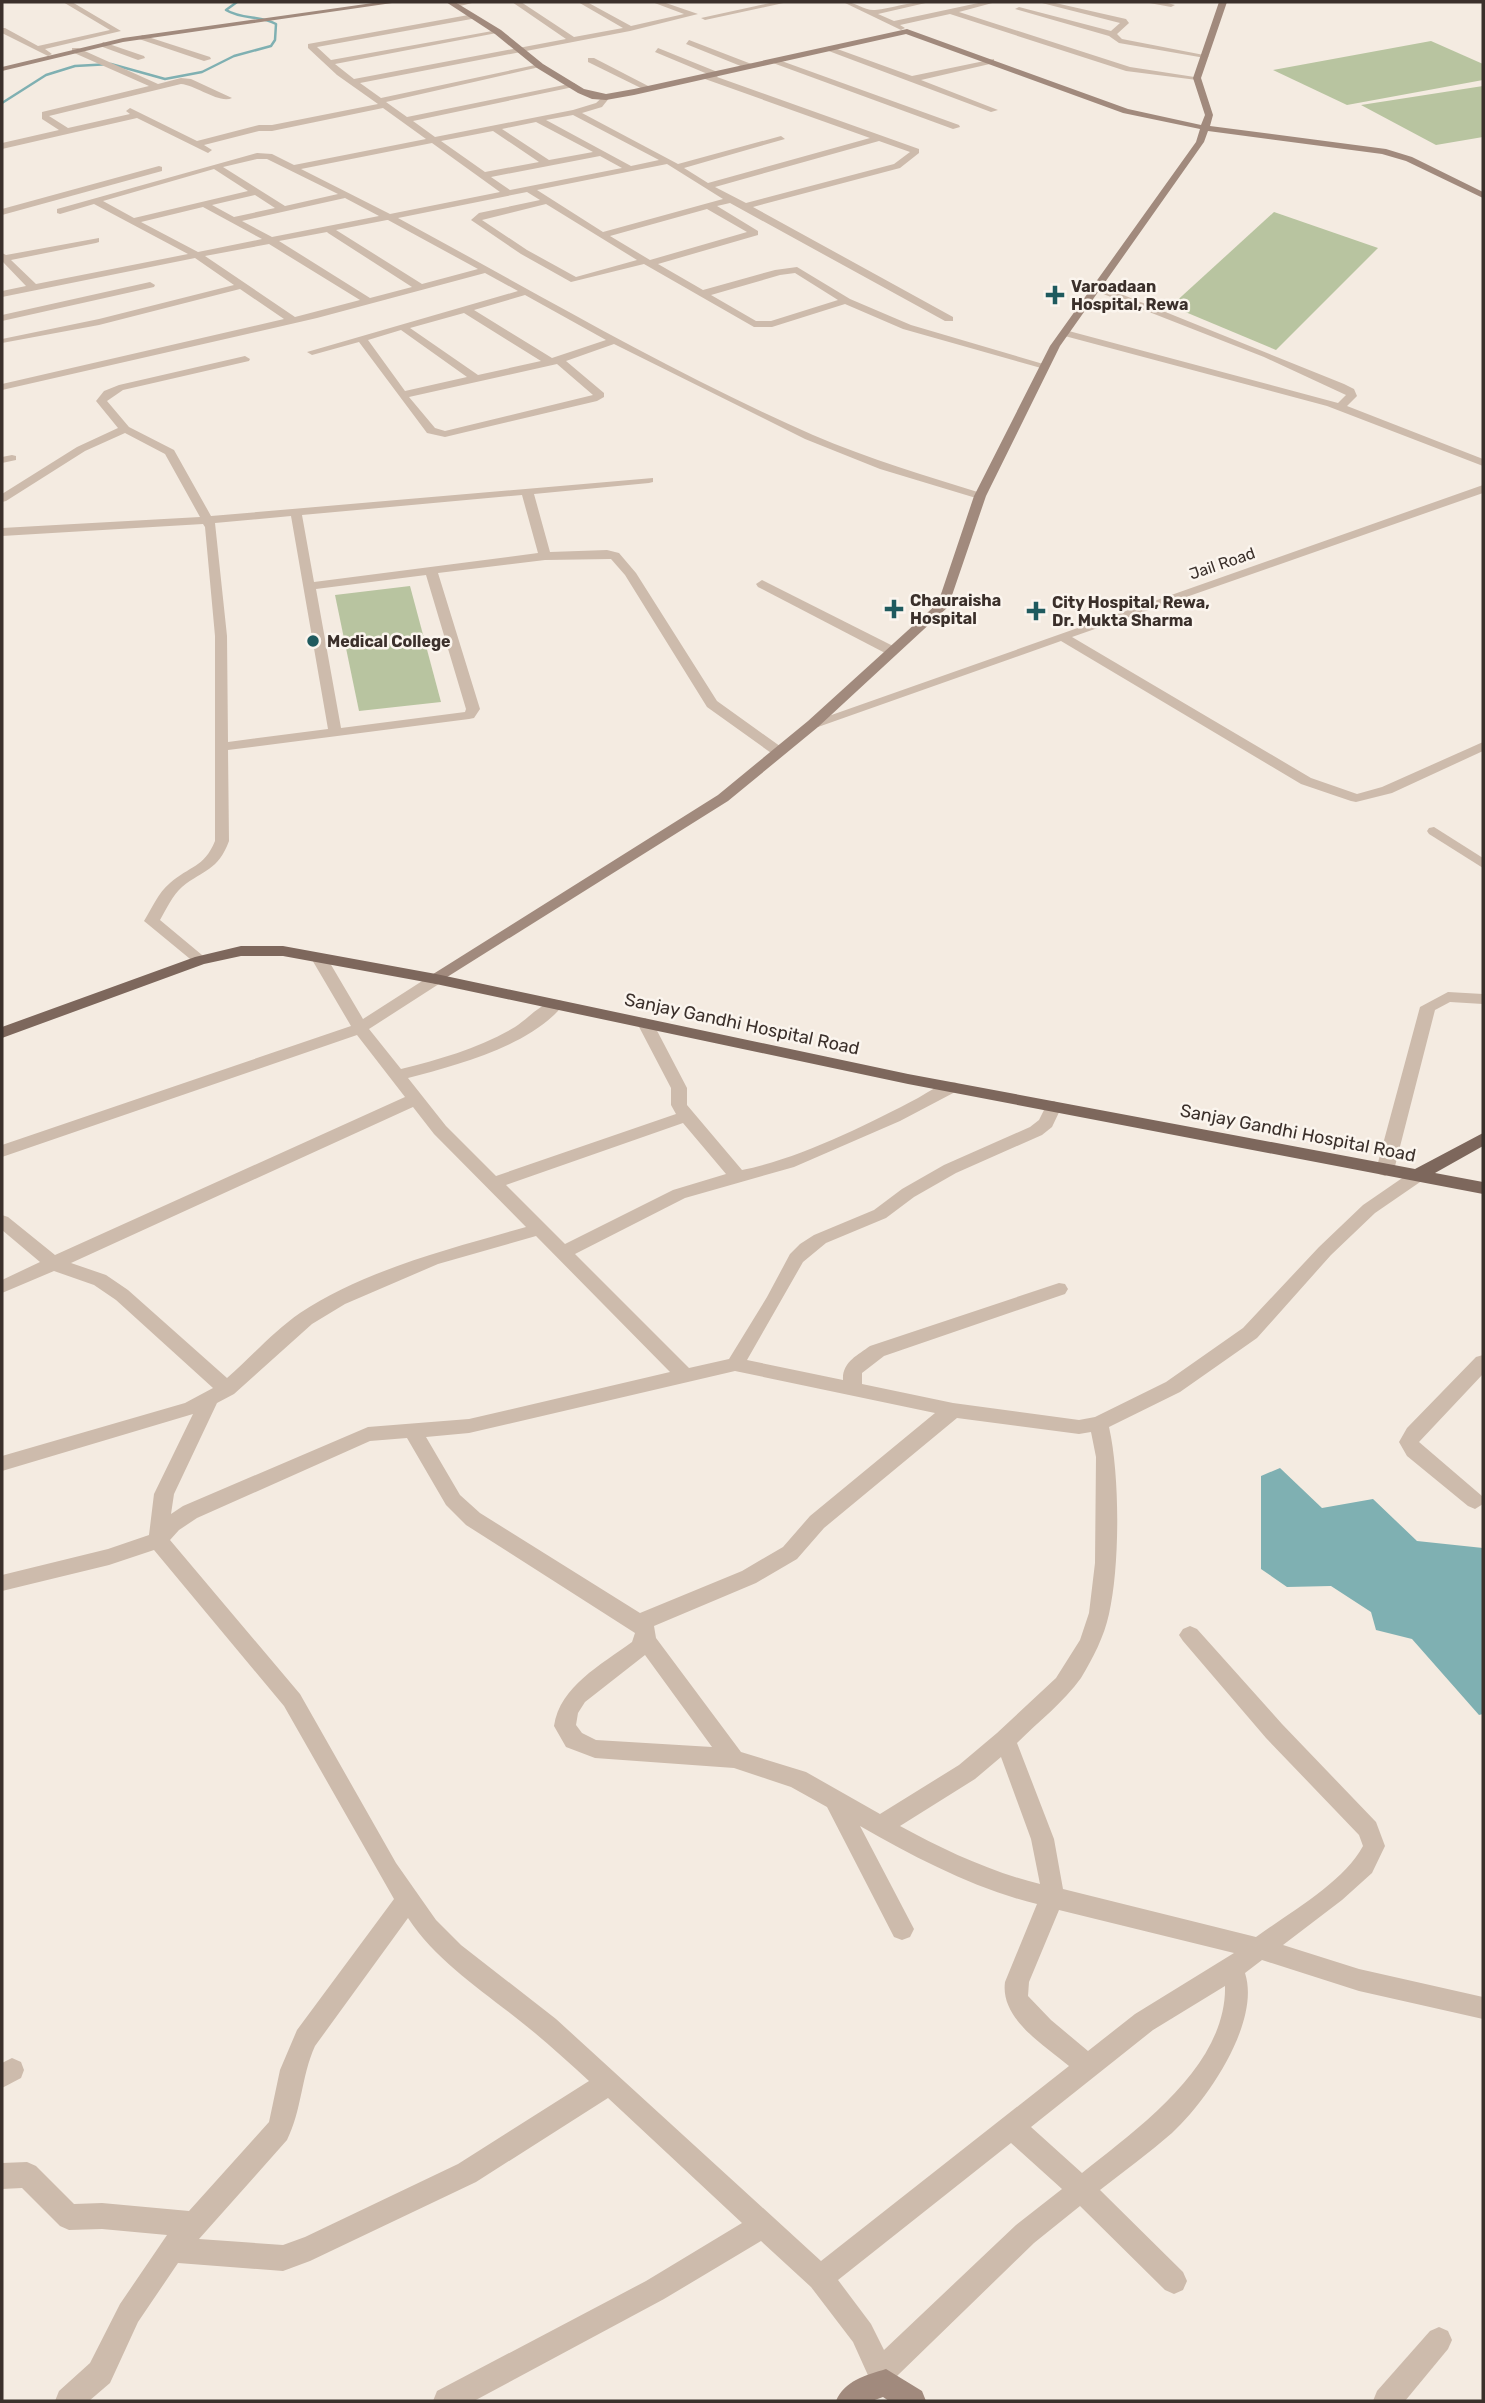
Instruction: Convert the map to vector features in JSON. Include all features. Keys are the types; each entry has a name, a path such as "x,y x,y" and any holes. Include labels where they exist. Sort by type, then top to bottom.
{"main road":[{"path":"2,69 75,50 142,37 395,2"},
{"path":"436,979 723,798 813,724 944,604 980,496 1045,366 1065,332 1200,142 1209,115 1197,78 1223,2"},
{"path":"453,4 498,32 540,66 592,96 606,97 650,89 907,31 1126,111 1205,128 1382,151 1409,159 1483,195"},
{"path":"1209,115 1288,138"},
{"name":"Sanjay Gandhi Hospital Road","path":"2,1033 200,960 241,951 283,951 436,979 951,1087 1483,1188"},
{"path":"1417,1176 1483,1139"},
{"path":"850,2401 884,2377 912,2401"}],"street":[{"path":"70,3 85,2"},
{"path":"453,4 472,2"},
{"path":"516,2 573,40"},
{"path":"582,2 630,29"},
{"path":"656,2 722,23"},
{"path":"666,5 682,2"},
{"path":"705,18 783,2"},
{"path":"847,2 907,31"},
{"path":"870,13 926,2"},
{"path":"893,24 992,2"},
{"path":"1042,2 1125,23 1112,34"},
{"path":"1148,2 1171,5"},
{"path":"39,48 117,31 70,3"},
{"path":"1018,9 1112,34 1119,41 1205,55"},
{"path":"952,12 1093,59 1139,71 1197,78"},
{"path":"352,82 630,29 694,14"},
{"path":"474,16 311,46 352,82 508,193"},
{"path":"2,30 51,56"},
{"path":"328,63 498,32"},
{"path":"142,37 207,59"},
{"path":"689,42 751,67"},
{"path":"103,44 141,58"},
{"path":"829,48 994,110"},
{"path":"75,50 158,87"},
{"path":"658,50 712,76 916,151 897,166 747,206"},
{"path":"591,60 650,89"},
{"path":"776,61 956,127"},
{"path":"912,79 991,61"},
{"path":"197,144 540,66"},
{"path":"66,132 45,117 45,114 186,81 228,98"},
{"path":"406,120 574,86"},
{"path":"296,167 539,120 599,105 606,97"},
{"path":"108,99 208,150"},
{"path":"574,112 949,319"},
{"path":"2,146 138,115"},
{"path":"539,120 631,169"},
{"path":"495,128 548,164"},
{"path":"707,186 879,138"},
{"path":"2,294 195,254 331,231 631,169 672,164 781,139"},
{"path":"485,175 602,153"},
{"path":"60,211 215,166 264,155 296,167 667,369 833,447 884,467 980,496"},
{"path":"215,166 284,209"},
{"path":"2,212 32,206 159,169"},
{"path":"529,189 702,294 761,325 846,301"},
{"path":"133,221 254,192"},
{"path":"231,220 348,195"},
{"path":"603,235 733,200"},
{"path":"548,201 482,215 476,220 524,253 575,280 755,233 709,206"},
{"path":"97,202 195,254 292,320"},
{"path":"204,204 272,241 368,301"},
{"path":"331,231 420,287"},
{"path":"3,257 96,240"},
{"path":"3,257 34,288"},
{"path":"132,267 169,305"},
{"path":"2,387 317,316 486,270"},
{"path":"702,294 788,270 797,270 846,301 907,327 1045,366"},
{"path":"2,318 150,285"},
{"path":"3,340 169,305 241,286"},
{"path":"1097,288 1268,355 1350,391 1352,396 1339,407"},
{"path":"312,352 526,292"},
{"path":"362,339 431,431 445,434 598,397 599,393 555,361 465,309"},
{"path":"404,328 477,379"},
{"path":"1065,332 1339,407 1483,463"},
{"path":"402,395 555,361 615,340"},
{"path":"200,960 152,920 171,890 211,865 217,857 222,841 221,636 208,520 170,452 125,429 101,401 108,393 245,359"},
{"path":"2,499 81,449 125,429"},
{"path":"2,532 208,520 649,480"},
{"name":"Jail Road","path":"813,724 1483,489"},
{"path":"527,491 545,556"},
{"path":"296,512 335,733"},
{"path":"309,586 545,556 595,553 615,556 630,573 712,704 779,752"},
{"path":"223,747 469,715 473,709 431,572"},
{"path":"762,584 892,651"},
{"path":"1064,638 1306,781 1356,798 1387,790 1483,746"},
{"path":"1434,831 1483,864"},
{"path":"319,957 360,1028 440,1130 684,1374"},
{"path":"2,1151 360,1028 436,979"},
{"path":"1385,1170 1428,1007 1448,997 1483,999"},
{"path":"397,1075 465,1058 493,1047 511,1038 556,1004"},
{"path":"645,1023 679,1088 680,1105 686,1116 738,1177"},
{"path":"564,1252 679,1194 738,1177 766,1173 915,1109 951,1087"},
{"path":"2,1287 416,1099"},
{"path":"735,1364 775,1299 796,1258 806,1248 820,1238 880,1214 950,1169 1036,1131 1046,1123 1054,1106"},
{"path":"494,1183 686,1116"},
{"path":"2,1583 109,1557 158,1540 172,1524 190,1512 351,1439 377,1432 485,1422 735,1364 953,1410 1079,1427 1100,1424 1174,1387 1250,1333 1325,1251 1369,1209 1417,1176"},
{"path":"2,1221 54,1264 100,1280 122,1295 227,1389"},
{"path":"2,1463 191,1408 227,1389 305,1319 339,1299 432,1260 540,1229"},
{"path":"853,1390 852,1373 859,1363 877,1351 1059,1289"},
{"path":"1475,1501 1414,1451 1409,1441 1483,1362"},
{"path":"209,1399 193,1438 164,1494 158,1540 292,1700 408,1900 428,1928 453,1954 547,2027 820,2278 862,2333 884,2377 1025,2234 1164,2123 1198,2082 1229,2029 1236,2007 1237,1990 1232,1969"},
{"path":"953,1410 817,1522 790,1553 643,1632 577,1696 566,1711 565,1726 574,1741 595,1749 734,1759 798,1779 954,1866 1006,1886 1261,1949 1359,1980 1483,2008"},
{"path":"880,1826 967,1772 1006,1740 1064,1684 1090,1642 1099,1613 1105,1563 1106,1457 1100,1424"},
{"path":"411,1429 453,1500 473,1519 643,1632 734,1759"},
{"path":"820,2278 1144,2022 1261,1949 1334,1893 1364,1866 1374,1846 1368,1829 1274,1731 1190,1635"},
{"path":"1006,1740 1047,1850 1051,1898 1017,1982 1015,1994 1023,2007 1089,2067"},
{"path":"835,1800 902,1929"},
{"path":"69,2401 100,2373 129,2313 172,2249 278,2132 283,2121 292,2070 306,2038 408,1900"},
{"path":"172,2249 283,2258 310,2248 467,2173 609,2083"},
{"path":"1013,2128 1174,2281"},
{"path":"2,2176 27,2175 69,2217 194,2224"},
{"path":"452,2400 655,2290 763,2225"},
{"path":"1388,2401 1439,2340"}],"green space":[{"path":"1431,41 1483,64 1483,80 1347,105 1273,70"},
{"path":"1483,86 1483,137 1436,145 1361,105"},
{"path":"1274,212 1378,248 1276,350 1171,306"},
{"path":"410,586 441,702 359,711 335,595"}],"water":[{"path":"1280,1468 1322,1508 1373,1499 1417,1541 1483,1548 1483,1714 1479,1715 1412,1639 1376,1630 1371,1612 1331,1586 1287,1587 1261,1569 1261,1476"}],"waterway":[{"path":"2,103 46,75 75,66 111,64 165,79 202,72 234,56 271,46 275,40 276,24 226,10 237,2"}],"place":[{"name":"Varoadaan Hospital, Rewa","path":"1055,295"},
{"name":"Chauraisha Hospital","path":"894,609"},
{"name":"City Hospital, Rewa, Dr. Mukta Sharma","path":"1036,611"},
{"name":"Medical College","path":"313,641"}]}
